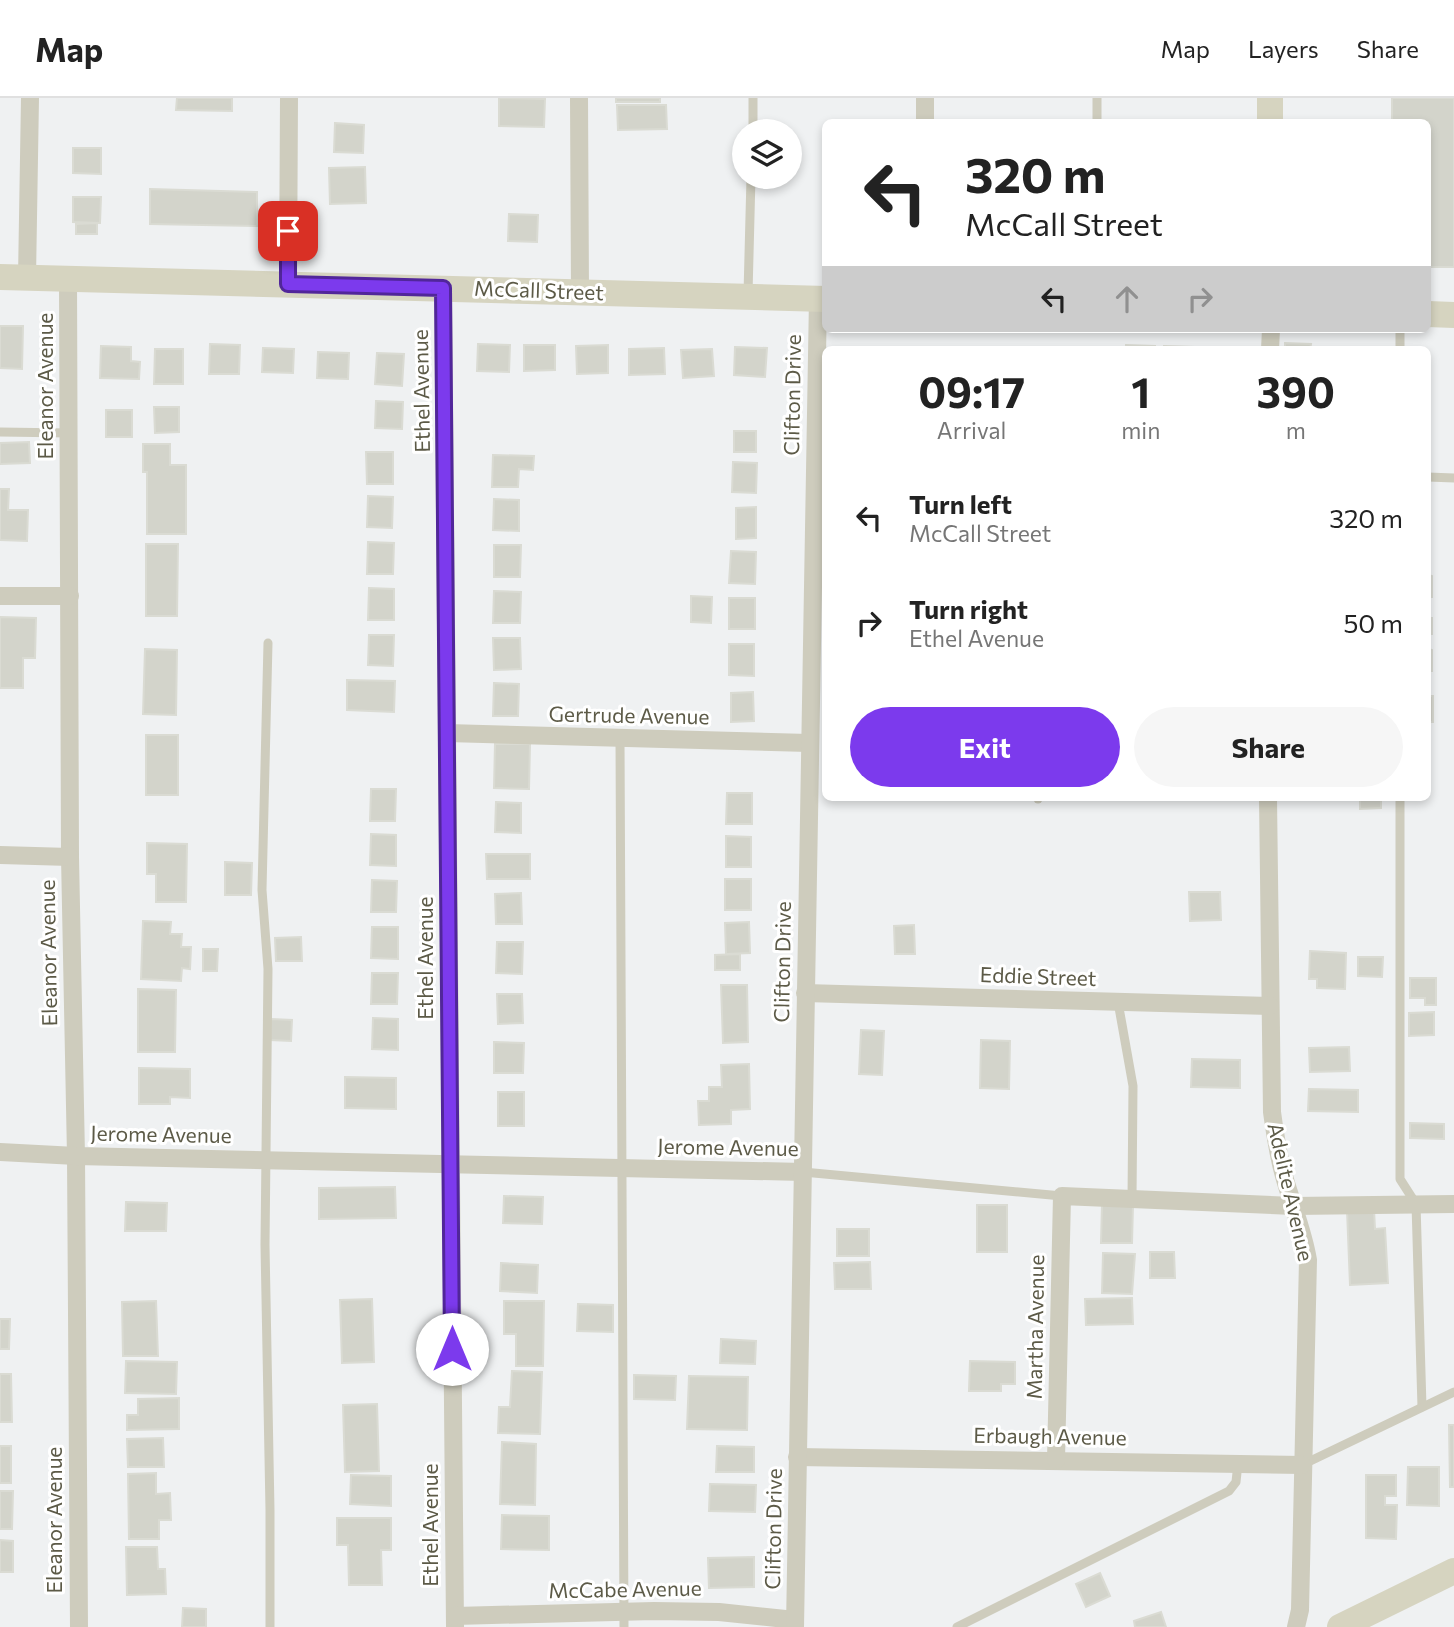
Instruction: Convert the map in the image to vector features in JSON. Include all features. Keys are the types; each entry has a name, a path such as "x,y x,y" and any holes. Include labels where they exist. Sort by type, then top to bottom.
{"street":[{"path":"27,278 30,98"},
{"path":"288,284 289,98"},
{"path":"579,98 580,292"},
{"path":"925,98 925,119"},
{"path":"1270,98 1270,119"},
{"name":"McCall Street","path":"0,277 822,299"},
{"name":"Eleanor Avenue","path":"68,279 70,857 76,1156 79,1627"},
{"name":"Ethel Avenue","path":"443,288 455,1621"},
{"name":"Clifton Drive","path":"795,1623 809,743 819,626 822,299"},
{"path":"1431,314 1454,315"},
{"path":"0,596 70,596"},
{"name":"Gertrude Avenue","path":"447,733 809,743"},
{"name":"Adelite Avenue","path":"1268,801 1272,1112 1276,1145 1303,1230 1308,1260 1300,1610 1296,1627"},
{"path":"0,855 70,857"},
{"name":"Eddie Street","path":"805,993 1270,1006"},
{"name":"Jerome Avenue","path":"0,1152 76,1156 803,1172"},
{"name":"Jerome Avenue","path":"1062,1196 1294,1206 1454,1204"},
{"name":"Martha Avenue","path":"1056,1460 1062,1196"},
{"name":"Erbaugh Avenue","path":"797,1457 1302,1465"},
{"path":"1340,1627 1454,1572"},
{"name":"McCabe Avenue","path":"455,1621 624,1619 719,1612 795,1623"}],"lane":[{"path":"752,119 753,98"},
{"path":"1097,98 1097,119"},
{"path":"748,296 751,189"},
{"path":"0,432 69,433"},
{"path":"1431,477 1454,478"},
{"path":"268,643 262,890 268,969 265,1160 270,1627"},
{"path":"620,739 624,1619"},
{"path":"1400,801 1400,1179 1416,1204 1422,1407"},
{"path":"1118,1002 1133,1086 1132,1199"},
{"name":"Jerome Avenue","path":"803,1172 1062,1196"},
{"path":"1302,1465 1454,1392"},
{"path":"957,1627 1229,1491 1236,1482 1238,1463"}],"building":[{"path":"177,98 232,98 232,111 176,110"},
{"path":"499,98 545,99 544,127 499,126"},
{"path":"616,98 660,98 660,102 616,102"},
{"path":"1392,98 1454,98 1454,267 1431,267 1431,119 1392,119"},
{"path":"617,105 666,105 667,129 618,130"},
{"path":"335,123 364,125 363,153 334,152"},
{"path":"73,148 101,148 101,174 73,173"},
{"path":"365,167 366,203 330,204 329,168"},
{"path":"150,189 257,192 257,226 150,224"},
{"path":"73,197 101,197 100,223 73,222"},
{"path":"509,214 538,215 537,242 508,241"},
{"path":"97,223 97,234 76,234 76,224"},
{"path":"0,326 23,326 22,369 0,368"},
{"path":"1285,343 1311,344 1311,346 1285,346"},
{"path":"210,344 240,345 239,374 209,374"},
{"path":"478,344 510,345 509,372 477,371"},
{"path":"524,345 555,345 555,370 524,371"},
{"path":"608,345 608,373 577,374 576,346"},
{"path":"101,346 131,347 131,361 140,362 139,379 100,378"},
{"path":"735,347 767,348 765,377 734,375"},
{"path":"263,348 294,349 293,373 262,372"},
{"path":"664,348 665,374 629,375 629,349"},
{"path":"155,349 183,349 183,384 154,384"},
{"path":"712,349 714,376 683,378 681,350"},
{"path":"318,352 349,353 348,379 317,378"},
{"path":"377,353 404,354 402,386 375,384"},
{"path":"376,401 403,402 402,429 375,428"},
{"path":"154,407 179,407 179,432 155,433"},
{"path":"106,410 132,410 132,437 106,437"},
{"path":"734,431 756,431 756,452 734,452"},
{"path":"29,442 30,463 0,464 0,443"},
{"path":"143,444 170,444 170,465 186,465 186,534 147,534 147,472 143,472"},
{"path":"366,452 393,452 393,484 367,484"},
{"path":"493,455 534,456 533,470 519,469 518,487 492,487"},
{"path":"733,462 757,463 756,493 732,492"},
{"path":"0,489 9,489 8,510 28,510 27,541 0,540"},
{"path":"368,496 393,497 392,528 367,527"},
{"path":"494,499 519,500 519,531 493,530"},
{"path":"756,507 756,538 736,539 736,508"},
{"path":"368,542 394,543 393,574 367,574"},
{"path":"146,544 178,544 177,616 146,616"},
{"path":"494,545 521,545 520,577 494,577"},
{"path":"731,551 756,552 755,584 729,583"},
{"path":"369,588 394,589 394,620 368,620"},
{"path":"494,591 521,592 520,623 493,623"},
{"path":"691,596 712,597 711,623 691,622"},
{"path":"729,598 755,598 755,629 729,629"},
{"path":"0,617 36,618 35,658 23,658 23,688 0,688"},
{"path":"369,635 394,635 393,666 368,665"},
{"path":"493,638 520,638 521,669 494,670"},
{"path":"729,644 754,644 754,676 729,675"},
{"path":"145,649 177,650 176,715 143,714"},
{"path":"347,680 395,681 394,712 347,710"},
{"path":"494,683 519,684 518,716 493,716"},
{"path":"753,692 754,721 731,722 731,693"},
{"path":"1431,696 1433,696 1431,722"},
{"path":"146,735 178,735 178,795 146,795"},
{"path":"495,744 530,744 529,789 494,788"},
{"path":"371,789 396,789 395,821 370,821"},
{"path":"727,793 752,793 752,824 726,824"},
{"path":"1360,801 1381,801 1381,808 1360,809"},
{"path":"496,802 521,803 521,833 495,832"},
{"path":"371,834 396,835 396,866 370,865"},
{"path":"726,836 751,837 751,867 726,867"},
{"path":"147,843 187,844 186,902 156,902 156,874 147,874"},
{"path":"486,854 530,854 530,879 487,879"},
{"path":"225,862 252,863 251,895 225,895"},
{"path":"725,879 751,879 751,910 725,910"},
{"path":"372,880 397,881 396,912 371,912"},
{"path":"1189,892 1220,892 1221,920 1190,921"},
{"path":"521,893 522,924 496,924 495,894"},
{"path":"143,921 171,922 170,934 182,934 181,947 191,947 190,969 182,968 181,981 141,979"},
{"path":"749,922 750,953 726,954 725,923"},
{"path":"914,925 915,954 895,954 894,926"},
{"path":"372,927 398,927 398,959 371,958"},
{"path":"301,937 302,961 276,961 275,938"},
{"path":"497,942 523,942 522,974 496,973"},
{"path":"203,949 218,949 217,971 203,971"},
{"path":"1310,951 1346,953 1345,989 1317,988 1317,979 1309,979"},
{"path":"740,954 740,970 715,970 715,955"},
{"path":"1358,957 1383,957 1382,977 1358,976"},
{"path":"372,973 398,973 397,1004 371,1004"},
{"path":"1410,978 1436,978 1436,1005 1425,1005 1425,998 1410,998"},
{"path":"721,985 747,985 748,1042 723,1043"},
{"path":"138,989 176,990 175,1052 138,1052"},
{"path":"497,994 522,994 523,1023 498,1024"},
{"path":"1434,1012 1434,1035 1409,1036 1409,1013"},
{"path":"373,1018 398,1019 398,1050 372,1049"},
{"path":"271,1019 292,1020 291,1041 270,1040"},
{"path":"861,1030 884,1031 882,1075 859,1074"},
{"path":"981,1040 1010,1041 1009,1089 980,1088"},
{"path":"494,1042 524,1043 523,1073 494,1073"},
{"path":"1349,1047 1350,1071 1310,1072 1309,1048"},
{"path":"1192,1059 1240,1060 1240,1088 1191,1087"},
{"path":"749,1064 750,1109 731,1110 731,1124 699,1125 698,1101 709,1101 709,1087 722,1087 721,1065"},
{"path":"139,1068 190,1069 190,1098 170,1097 170,1104 139,1104"},
{"path":"345,1077 396,1078 396,1109 345,1108"},
{"path":"1309,1089 1358,1090 1358,1112 1308,1111"},
{"path":"498,1092 524,1092 524,1126 498,1126"},
{"path":"1410,1123 1444,1124 1444,1139 1410,1138"},
{"path":"395,1187 396,1218 319,1219 319,1188"},
{"path":"504,1196 543,1197 542,1224 503,1223"},
{"path":"126,1202 167,1203 166,1231 125,1231"},
{"path":"1102,1204 1133,1205 1132,1243 1101,1243"},
{"path":"977,1205 1007,1205 1007,1252 977,1252"},
{"path":"1374,1209 1375,1229 1385,1228 1388,1283 1350,1285 1347,1210"},
{"path":"837,1229 869,1229 869,1256 837,1256"},
{"path":"1150,1252 1174,1252 1175,1278 1150,1278"},
{"path":"1103,1253 1135,1254 1132,1294 1102,1293"},
{"path":"870,1262 871,1289 835,1289 834,1263"},
{"path":"501,1263 538,1265 537,1293 500,1291"},
{"path":"1132,1298 1133,1324 1086,1325 1085,1299"},
{"path":"372,1299 374,1362 342,1363 340,1300"},
{"path":"156,1301 158,1356 123,1356 122,1302"},
{"path":"504,1301 544,1301 543,1366 516,1366 516,1334 504,1334"},
{"path":"578,1304 613,1305 613,1332 577,1331"},
{"path":"0,1319 10,1319 9,1349 0,1349"},
{"path":"721,1339 756,1341 755,1364 720,1363"},
{"path":"126,1361 177,1362 176,1394 125,1393"},
{"path":"970,1361 1015,1362 1015,1384 1001,1384 1001,1391 969,1391"},
{"path":"512,1371 542,1372 540,1434 498,1433 499,1407 510,1407"},
{"path":"0,1374 11,1374 12,1422 0,1422"},
{"path":"634,1375 676,1376 675,1400 634,1399"},
{"path":"689,1376 748,1377 747,1430 687,1429"},
{"path":"179,1398 179,1429 127,1430 127,1415 138,1415 138,1399"},
{"path":"377,1404 379,1471 345,1472 343,1405"},
{"path":"1449,1425 1454,1425 1454,1487 1450,1487"},
{"path":"163,1438 164,1467 128,1467 127,1439"},
{"path":"502,1442 536,1444 535,1505 500,1504"},
{"path":"0,1446 11,1446 11,1483 0,1483"},
{"path":"717,1446 754,1447 754,1472 716,1472"},
{"path":"1408,1467 1439,1467 1439,1506 1407,1505"},
{"path":"156,1473 156,1494 170,1493 171,1520 159,1520 159,1539 129,1539 128,1474"},
{"path":"351,1475 391,1476 391,1506 350,1504"},
{"path":"1366,1475 1396,1475 1396,1496 1385,1496 1385,1505 1397,1505 1396,1539 1366,1538"},
{"path":"710,1484 756,1485 755,1512 709,1511"},
{"path":"0,1491 13,1491 12,1529 0,1529"},
{"path":"502,1515 549,1516 549,1550 501,1549"},
{"path":"337,1518 391,1518 391,1550 381,1550 382,1585 349,1585 348,1545 337,1545"},
{"path":"0,1540 13,1541 13,1572 0,1572"},
{"path":"126,1547 157,1547 158,1569 165,1569 166,1594 127,1595"},
{"path":"754,1557 754,1587 709,1588 708,1558"},
{"path":"1100,1573 1110,1596 1086,1607 1076,1584"},
{"path":"183,1608 206,1609 206,1627 182,1627"},
{"path":"1161,1612 1166,1627 1135,1627 1134,1621"}],"route":[{"path":"288,231 288,284 443,288 452,1349"}]}
